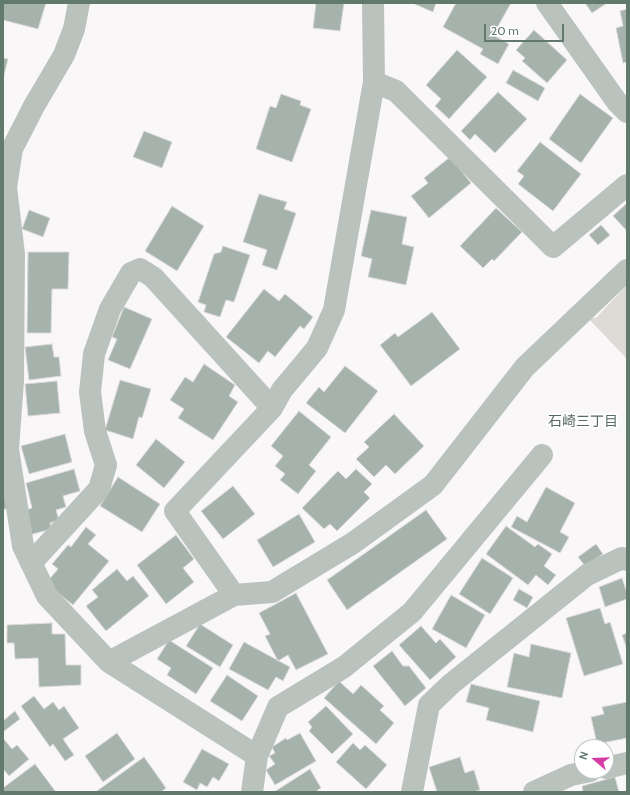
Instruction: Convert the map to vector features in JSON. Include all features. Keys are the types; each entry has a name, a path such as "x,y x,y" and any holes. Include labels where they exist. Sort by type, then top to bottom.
{"street":[{"path":"79,3 74,29 64,55 34,106 12,149 6,187 14,254 13,381 8,449 23,546 47,596 108,662 257,756"},
{"path":"234,596 175,511 272,408 282,390 317,348 334,310 374,82 373,3"},
{"path":"547,3 618,102 627,112"},
{"path":"374,82 396,91 553,247 627,186"},
{"path":"31,563 99,489 106,465 95,431 90,392 94,354 110,310 131,273 140,269 154,276 272,408"},
{"path":"108,662 234,596 272,592 353,543 433,485 525,367 627,270"},
{"path":"252,792 257,756 278,707 344,667 412,612 542,455"},
{"path":"412,792 429,705 451,684 587,575 622,558 627,560"},
{"path":"614,766 627,763"},
{"path":"534,792 574,774"}],"shaded area":[{"path":"627,285 627,359 588,318 596,318"}],"building":[{"path":"3,3 46,3 38,29 3,20"},
{"path":"316,3 344,3 340,31 313,28"},
{"path":"412,3 436,3 433,12"},
{"path":"456,3 511,3 493,35 509,44 498,64 480,54 483,49 443,27"},
{"path":"585,3 607,3 592,13"},
{"path":"627,9 627,62 623,63 616,28 623,26 620,11"},
{"path":"534,30 567,60 547,83 522,61 525,58 516,50"},
{"path":"457,50 487,77 449,119 435,106 441,99 426,85"},
{"path":"3,58 8,59 3,79"},
{"path":"513,70 545,88 538,101 506,83"},
{"path":"498,92 527,119 495,153 475,134 470,140 461,131"},
{"path":"281,94 301,101 300,105 311,109 292,162 256,149 270,106 276,108"},
{"path":"580,94 613,118 581,163 549,139"},
{"path":"144,131 172,142 162,168 133,157"},
{"path":"540,142 581,174 553,211 518,184 524,176 517,171"},
{"path":"450,157 471,183 429,218 411,196 428,183 424,178"},
{"path":"259,194 287,202 284,209 296,213 277,270 262,265 267,250 243,242"},
{"path":"627,203 627,231 613,216"},
{"path":"172,206 204,226 177,271 145,251"},
{"path":"496,208 522,232 494,261 492,259 483,268 460,246"},
{"path":"29,210 50,218 43,237 22,229"},
{"path":"371,210 407,217 402,244 414,247 406,285 368,277 372,259 361,256"},
{"path":"601,225 610,235 598,245 589,235"},
{"path":"223,246 250,255 234,302 226,300 220,317 204,312 206,305 198,302 214,254 221,252"},
{"path":"28,252 69,252 68,289 52,289 51,333 27,333"},
{"path":"264,289 279,301 285,294 313,317 304,329 300,326 275,357 268,351 259,363 226,337"},
{"path":"124,307 152,319 130,369 108,360 117,339 112,337"},
{"path":"432,312 460,349 411,386 380,345 395,333 398,337"},
{"path":"52,344 54,357 59,357 61,376 29,380 25,347"},
{"path":"204,364 235,385 229,396 238,402 213,440 178,418 184,409 170,400 185,377 193,382"},
{"path":"345,366 378,391 345,433 306,403 319,387 324,392"},
{"path":"120,380 151,389 142,418 139,417 133,439 105,430"},
{"path":"57,381 60,413 28,416 25,384"},
{"path":"299,411 331,437 309,465 316,471 298,494 280,480 285,474 275,466 283,456 271,446"},
{"path":"394,414 424,446 395,474 386,465 374,477 356,459 369,447 364,442"},
{"path":"65,434 72,462 29,474 21,446"},
{"path":"156,439 185,462 164,488 136,465"},
{"path":"3,467 8,509 3,509"},
{"path":"74,469 80,491 63,496 66,507 56,510 59,520 50,523 52,529 29,535 23,511 32,508 26,483"},
{"path":"356,469 372,484 364,492 370,498 337,531 330,524 324,529 302,508 338,471 346,479"},
{"path":"118,477 160,504 142,532 100,506"},
{"path":"233,486 255,514 223,539 201,511"},
{"path":"546,487 575,503 560,532 569,537 560,553 511,527 517,516 527,522"},
{"path":"426,510 447,539 347,610 327,580"},
{"path":"299,514 315,542 273,567 257,540"},
{"path":"506,526 535,547 538,544 552,554 544,566 556,575 548,585 536,575 528,585 486,554"},
{"path":"86,527 96,535 88,544 109,561 73,605 46,583 58,569 52,564 68,545 71,547"},
{"path":"176,535 194,559 183,568 194,582 166,604 137,565"},
{"path":"596,544 603,554 585,566 578,557"},
{"path":"482,558 513,578 490,614 459,594"},
{"path":"117,569 127,581 133,576 149,596 106,631 86,606 98,597 92,590"},
{"path":"622,578 627,593 627,599 605,607 599,587"},
{"path":"519,589 533,597 527,608 513,600"},
{"path":"296,593 328,654 296,670 288,655 278,661 265,636 270,634 259,613"},
{"path":"451,595 485,615 466,648 432,629"},
{"path":"600,608 605,624 610,622 623,664 584,676 566,618"},
{"path":"52,623 52,634 65,634 66,665 81,665 81,685 39,687 38,658 15,659 14,643 7,643 7,625"},
{"path":"200,624 233,645 220,667 186,646"},
{"path":"421,626 436,643 440,639 456,657 430,680 399,645"},
{"path":"627,633 627,649 622,635"},
{"path":"169,640 213,668 196,694 167,675 171,668 157,659"},
{"path":"244,642 290,667 283,681 276,677 268,690 229,669"},
{"path":"531,644 571,653 562,698 507,687 514,653 529,657"},
{"path":"392,651 403,666 409,666 426,688 405,706 373,666"},
{"path":"227,675 258,696 242,721 210,701"},
{"path":"339,681 353,694 361,685 384,706 380,710 394,723 376,744 324,698"},
{"path":"471,684 540,701 533,732 486,720 489,708 466,702"},
{"path":"34,696 44,709 53,702 59,710 64,706 79,728 63,739 74,755 65,761 53,744 50,747 21,706"},
{"path":"627,702 627,738 614,741 614,739 596,739 591,717 604,714 602,707"},
{"path":"326,706 353,734 332,754 309,731 312,727 308,722"},
{"path":"15,711 20,719 3,732 3,721"},
{"path":"117,733 135,759 103,782 85,756"},
{"path":"300,733 316,761 275,785 266,770 275,764 269,756 275,753 272,747 286,738 287,740"},
{"path":"3,738 12,749 17,745 29,759 9,776 4,770 3,771"},
{"path":"353,743 360,750 365,745 387,765 366,789 336,762"},
{"path":"202,749 229,764 219,781 213,777 207,787 200,783 197,790 183,782"},
{"path":"144,757 166,788 161,792 97,791"},
{"path":"460,757 465,773 474,770 480,790 473,792 437,792 429,767"},
{"path":"35,764 56,792 3,792 3,788"},
{"path":"310,769 321,788 315,792 274,792"},
{"path":"614,777 619,792 583,792 582,786 608,779 614,779"}],"district":[{"name":"石崎三丁目","path":"583,422"}]}
